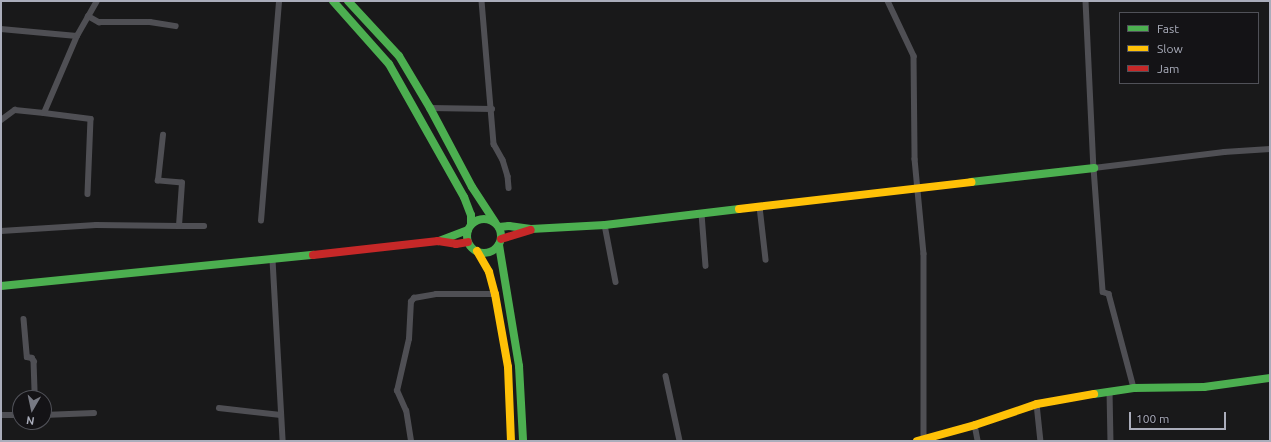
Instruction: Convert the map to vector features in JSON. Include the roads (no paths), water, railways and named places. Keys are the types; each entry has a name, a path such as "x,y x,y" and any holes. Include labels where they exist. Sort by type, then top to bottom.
{"main road":[{"path":"333,1 389,64 464,197 471,215 468,242 477,252 489,272 495,294 508,367 511,441"},
{"path":"348,1 399,56 430,108 472,187 497,225 519,366 523,441"},
{"path":"438,241 470,227 483,219 497,225 531,230 605,225 1094,168"},
{"path":"477,252 489,253 500,242 531,230"},
{"path":"1,286 273,260 438,241 456,244 468,242"},
{"path":"922,440 975,425 1037,404 1134,388 1204,387 1270,378"}],"street":[{"path":"44,112 77,36 97,1"},
{"path":"261,221 278,1"},
{"path":"482,1 494,144 504,160 509,188"},
{"path":"888,1 914,56 915,159 924,254 922,440"},
{"path":"1086,1 1094,168 1103,292 1109,294 1134,388"},
{"path":"88,16 99,22 150,22 176,26"},
{"path":"1,29 77,36"},
{"path":"430,108 492,109"},
{"path":"1,120 15,110 44,112 91,119 88,194"},
{"path":"163,135 158,181 182,183 179,226"},
{"path":"1094,168 1224,152 1270,149"},
{"path":"760,207 766,260"},
{"path":"702,214 706,266"},
{"path":"1,231 96,224 204,226"},
{"path":"605,225 616,282"},
{"path":"273,260 283,441"},
{"path":"411,441 406,411 397,391 409,340 411,302 414,298 436,294 495,294"},
{"path":"24,319 27,357 32,358 34,361 35,390"},
{"path":"666,376 680,441"},
{"path":"1110,391 1111,441"},
{"path":"1037,404 1041,441"},
{"path":"219,408 281,415"},
{"path":"52,415 94,413"},
{"path":"1,415 12,415"},
{"path":"975,425 978,441"}]}
